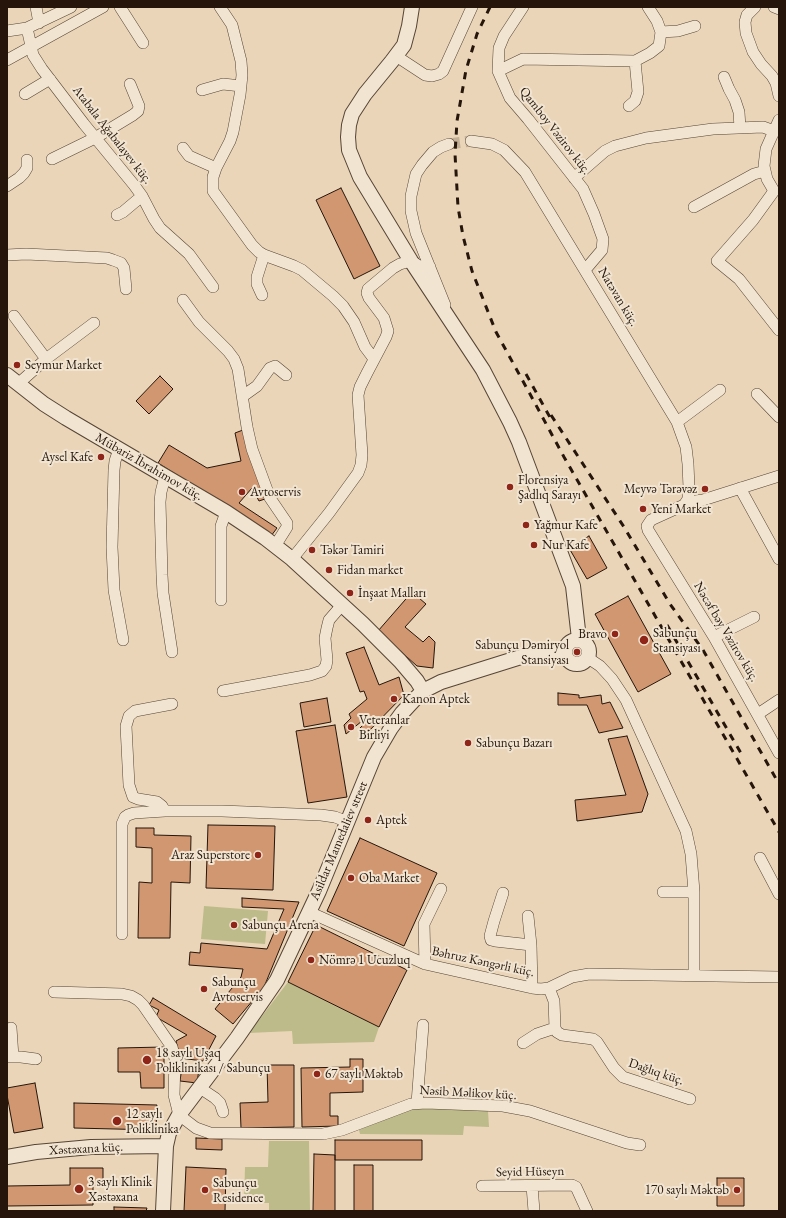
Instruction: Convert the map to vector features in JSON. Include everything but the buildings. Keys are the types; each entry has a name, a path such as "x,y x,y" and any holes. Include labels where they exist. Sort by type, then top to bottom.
{"street":[{"path":"36,7 39,23"},
{"path":"7,31 27,28 72,7"},
{"path":"7,60 103,7"},
{"path":"120,7 143,43"},
{"path":"220,7 232,25 242,61 241,86 230,141 216,168 213,177 213,191 252,245 259,252 302,270 343,306 350,317 364,347 374,359"},
{"path":"412,7 404,45 358,103 352,114 349,125 349,150 360,178 411,261 483,370 519,442 573,586 579,639"},
{"path":"396,56 425,75 432,76 439,74 443,71 472,7"},
{"name":"Qamboy Vəzirov küç.","path":"523,7 504,36 499,48 498,71 510,98 583,189 594,214 603,239 602,250 585,270"},
{"path":"498,71 523,59 635,61 659,46 661,32 657,21 648,7"},
{"path":"754,7 747,15 745,22 746,33 753,52 776,83 779,96"},
{"path":"774,7 779,9"},
{"path":"661,32 678,31 695,26"},
{"name":"Atabala Ağabalayev küç.","path":"27,28 36,60 95,138 134,185 160,228 189,254 213,288"},
{"path":"629,106 635,101 638,92 635,61"},
{"path":"724,77 739,112 740,128"},
{"path":"25,94 50,79"},
{"path":"52,159 95,138 133,116 138,111 139,106 130,84"},
{"path":"202,90 223,84 241,86"},
{"path":"779,120 776,131 766,149 764,166 767,179 777,193 717,261 739,280 779,330"},
{"path":"574,178 605,151 614,146 646,138 713,129 764,127 776,131"},
{"name":"Natəvan küç.","path":"471,141 492,144 504,150 525,172 677,422 686,447 689,488 687,502"},
{"path":"449,144 441,147 428,157 416,174 412,185 411,196 414,225 421,247 452,323"},
{"path":"183,148 189,156 216,168"},
{"path":"7,186 24,173 27,168 28,160"},
{"path":"694,206 754,174 765,171"},
{"path":"116,215 124,212 142,196"},
{"path":"7,255 26,254 107,258 120,263 124,268 126,289"},
{"path":"262,295 257,284 257,277 264,255"},
{"path":"292,559 358,474 362,455 358,395 360,387 386,338 388,331 384,318 370,298 368,289 400,264 411,261 421,267 430,267"},
{"path":"183,300 200,322 234,358 238,369 252,449 270,498 287,523 287,527 275,546"},
{"path":"14,316 46,358"},
{"path":"18,384 46,358 94,323"},
{"path":"243,396 257,386 270,368 275,366 286,375"},
{"name":"Mübariz İbrahimov küç.","path":"7,376 66,418 226,512 275,546 292,559 400,661 417,681 423,691"},
{"path":"677,422 720,390"},
{"path":"757,394 779,417"},
{"path":"119,449 114,470 112,547 114,590 123,640"},
{"path":"687,502 703,500 779,476"},
{"path":"165,477 160,502 162,575 172,652"},
{"path":"740,488 779,559"},
{"name":"Nəcəf bəy Vəzirov küç.","path":"687,502 681,507 651,520 647,526 649,534 714,637 779,753"},
{"path":"221,600 221,526 226,512"},
{"path":"223,691 310,675 322,671 326,666 327,660 325,638 329,620 342,606"},
{"path":"714,637 754,617"},
{"path":"579,639 588,645 590,651 588,658 583,663 573,664 567,659 564,652 569,642 579,639"},
{"name":"Asildar Mamedaliev street","path":"163,1211 166,1146 169,1133 179,1115 269,993 309,912 374,757 402,713 423,691 441,682 504,662 539,653 564,652"},
{"path":"588,658 600,666 620,689 678,812 690,844 694,892 694,975"},
{"path":"758,714 779,700"},
{"path":"165,811 157,802 133,797 129,785 126,726 129,716 135,711 172,704"},
{"path":"122,934 122,824 125,817 134,813 165,811 222,811 321,815 335,817 348,822"},
{"path":"760,858 779,894"},
{"path":"424,964 424,924 442,889"},
{"path":"664,892 694,892"},
{"path":"503,893 490,936 491,940 531,944"},
{"name":"Bəhruz Kəngərli küç.","path":"309,912 424,964 532,988 549,988 572,977 589,974 779,977"},
{"path":"528,916 531,944 532,988"},
{"path":"523,1043 537,1034 555,1028 554,1001 549,988"},
{"path":"54,992 122,994 131,996 138,1000 172,1047 175,1059 174,1095 179,1115"},
{"path":"417,1103 423,1025"},
{"path":"11,1028 10,1057 36,1059"},
{"name":"Dağlıq küç.","path":"555,1028 557,1032 562,1035 597,1042 614,1068 623,1078 690,1099"},
{"path":"200,1088 220,1103 223,1112"},
{"name":"Nəsib Məlikov küç.","path":"179,1115 196,1128 210,1133 323,1134 342,1130 417,1103 502,1106 530,1111 627,1143 640,1145"},
{"name":"Xəstəxana küç.","path":"7,1157 36,1152 91,1147 166,1146"},
{"name":"Seyid Hüseyn","path":"482,1186 572,1185 576,1187 587,1211"},
{"path":"532,1186 534,1211"}],"shaded area":[{"name":"Sabunçu Arena","path":"204,906 268,911 265,944 201,939"},
{"path":"288,982 379,1027 374,1042 293,1044 292,1031 249,1033"},
{"path":"416,1107 488,1111 489,1127 464,1126 463,1135 360,1134 359,1130"},
{"path":"269,1141 309,1141 310,1211 269,1211 269,1203 244,1203 245,1167 268,1167"}],"tunnel":[{"path":"449,144 471,141"}],"railway":[{"path":"490,7 477,34 466,70 457,121 455,154 458,207 463,236 472,271 496,332 564,457 779,832"},
{"path":"526,374 552,421"},
{"path":"551,415 624,527 670,604 703,650 779,784"},
{"path":"667,625 742,755"}],"place":[{"name":"Seymur Market","path":"17,365"},
{"name":"Aysel Kafe","path":"101,457"},
{"name":"Florensiya Şadlıq Sarayı","path":"510,487"},
{"name":"Meyvə Tərəvəz","path":"705,489"},
{"name":"Avtoservis","path":"242,492"},
{"name":"Yeni Market","path":"643,509"},
{"name":"Yağmur Kafe","path":"526,525"},
{"name":"Nur Kafe","path":"534,545"},
{"name":"Təkər Tamiri","path":"312,550"},
{"name":"Fidan market","path":"329,570"},
{"name":"İnşaat Malları","path":"350,593"},
{"name":"Bravo","path":"615,634"},
{"name":"Sabunçu Stansiyası","path":"644,640"},
{"name":"Sabunçu Dəmiryol Stansiyası","path":"577,652"},
{"name":"Kanon Aptek","path":"394,699"},
{"name":"Veteranlar Birliyi","path":"351,727"},
{"name":"Sabunçu Bazarı","path":"468,743"},
{"name":"Aptek","path":"368,820"},
{"name":"Araz Superstore","path":"258,855"},
{"name":"Oba Market","path":"351,878"},
{"name":"Sabunçu Arena","path":"234,925"},
{"name":"Nömrə 1 Ucuzluq","path":"311,960"},
{"name":"Sabunçu Avtoservis","path":"204,989"},
{"name":"18 saylı Uşaq Poliklinikası / Sabunçu","path":"147,1060"},
{"name":"67 saylı Məktəb","path":"317,1074"},
{"name":"12 saylı Poliklinika","path":"117,1121"},
{"name":"3 saylı Klinik Xəstəxana","path":"79,1189"},
{"name":"Sabunçu Residence","path":"205,1190"},
{"name":"170 saylı Məktəb","path":"737,1190"}]}
